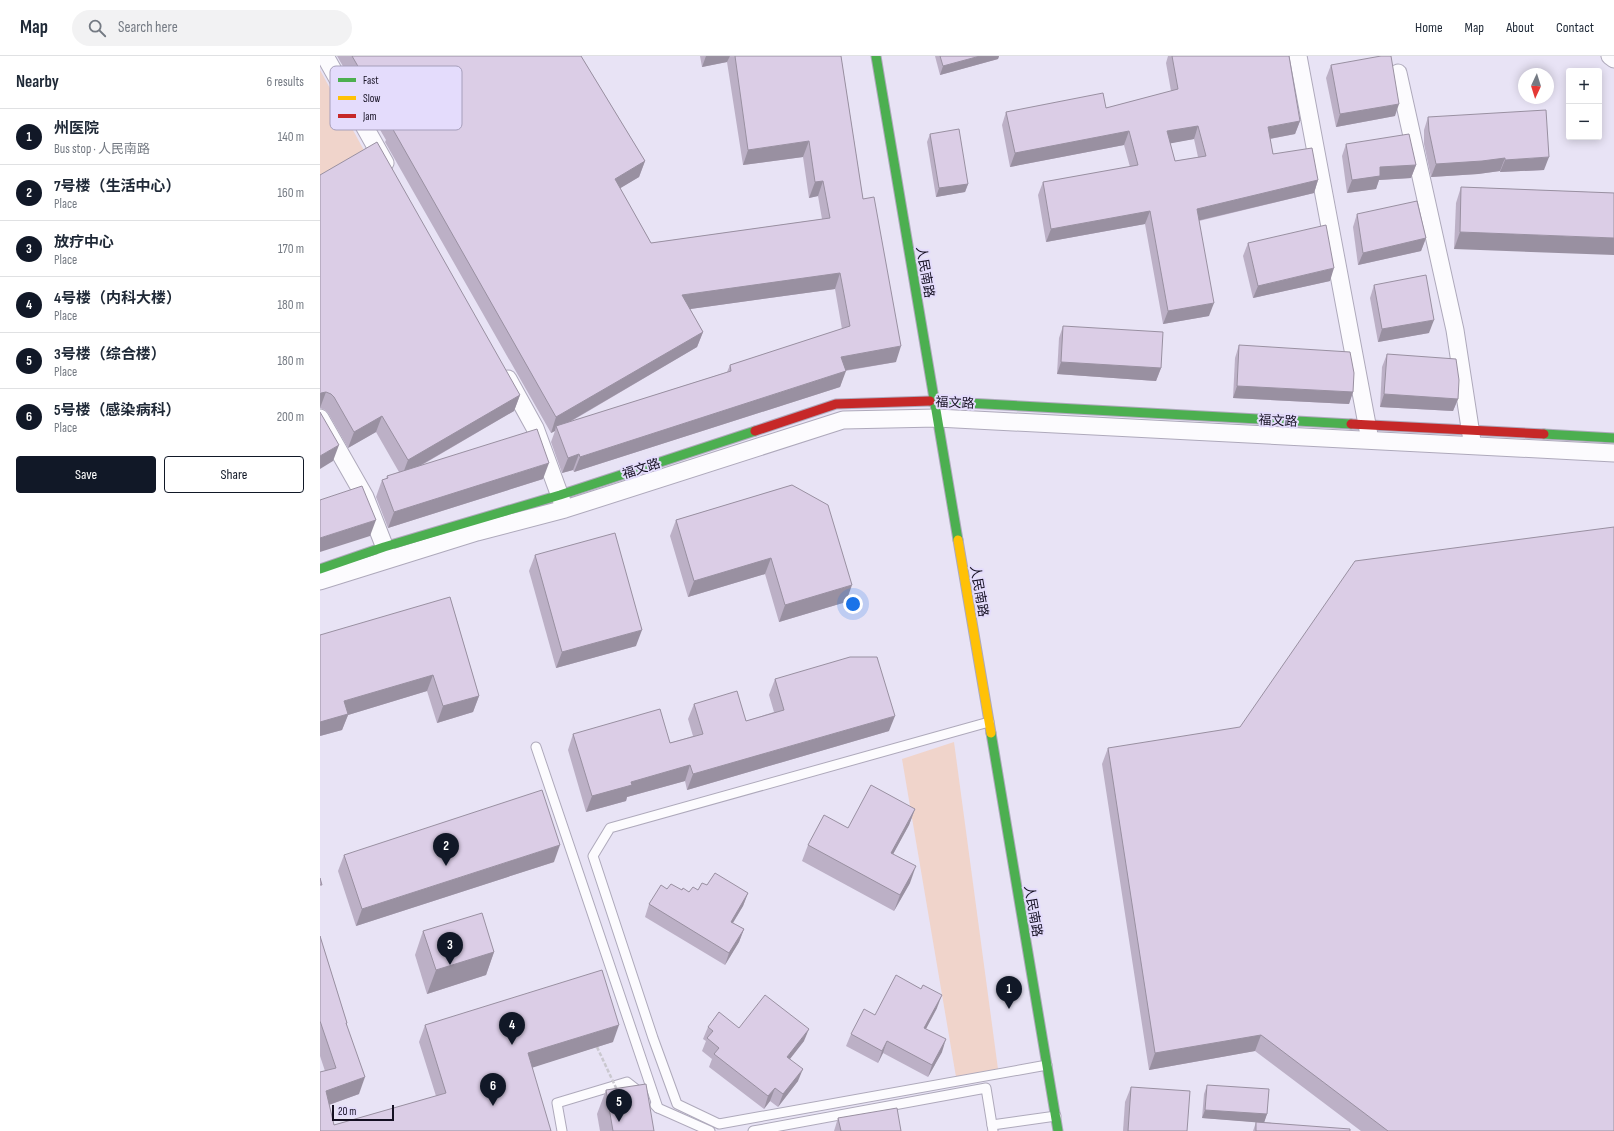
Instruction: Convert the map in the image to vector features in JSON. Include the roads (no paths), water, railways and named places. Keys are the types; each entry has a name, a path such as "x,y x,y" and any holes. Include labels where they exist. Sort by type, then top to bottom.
{"main road":[{"name":"人民南路","path":"876,56 1058,1131"},
{"name":"福文路","path":"563,502 836,404 934,401 1368,432"},
{"name":"福文路","path":"1472,437 1614,438"},
{"name":"福文路","path":"320,569 386,553"}],"street":[{"path":"325,56 331,66"},
{"path":"1298,56 1368,432"},
{"path":"1610,56 1614,59"},
{"path":"1398,72 1455,330 1472,437"},
{"path":"367,130 391,173"},
{"path":"500,366 535,428 563,502"},
{"path":"320,418 365,497 386,553"},
{"name":"福文路","path":"320,581 386,553 477,532 563,502 843,420 937,418 1368,432 1472,437 1614,453"}],"lane":[{"path":"989,722 610,828 593,856 653,1038 677,1104 712,1121 719,1124 1047,1065"},
{"path":"536,747 658,1108"},
{"path":"562,1131 557,1103 627,1082 658,1108 710,1131"},
{"path":"753,1131 799,1127 986,1088 992,1128 1056,1116"}],"place":[{"name":"7号楼（生活中心）","path":"446,866"},
{"name":"放疗中心","path":"450,965"},
{"name":"州医院","path":"1009,1009"},
{"name":"4号楼（内科大楼）","path":"512,1045"},
{"name":"5号楼（感染病科）","path":"493,1106"},
{"name":"3号楼（综合楼）","path":"619,1122"}]}
